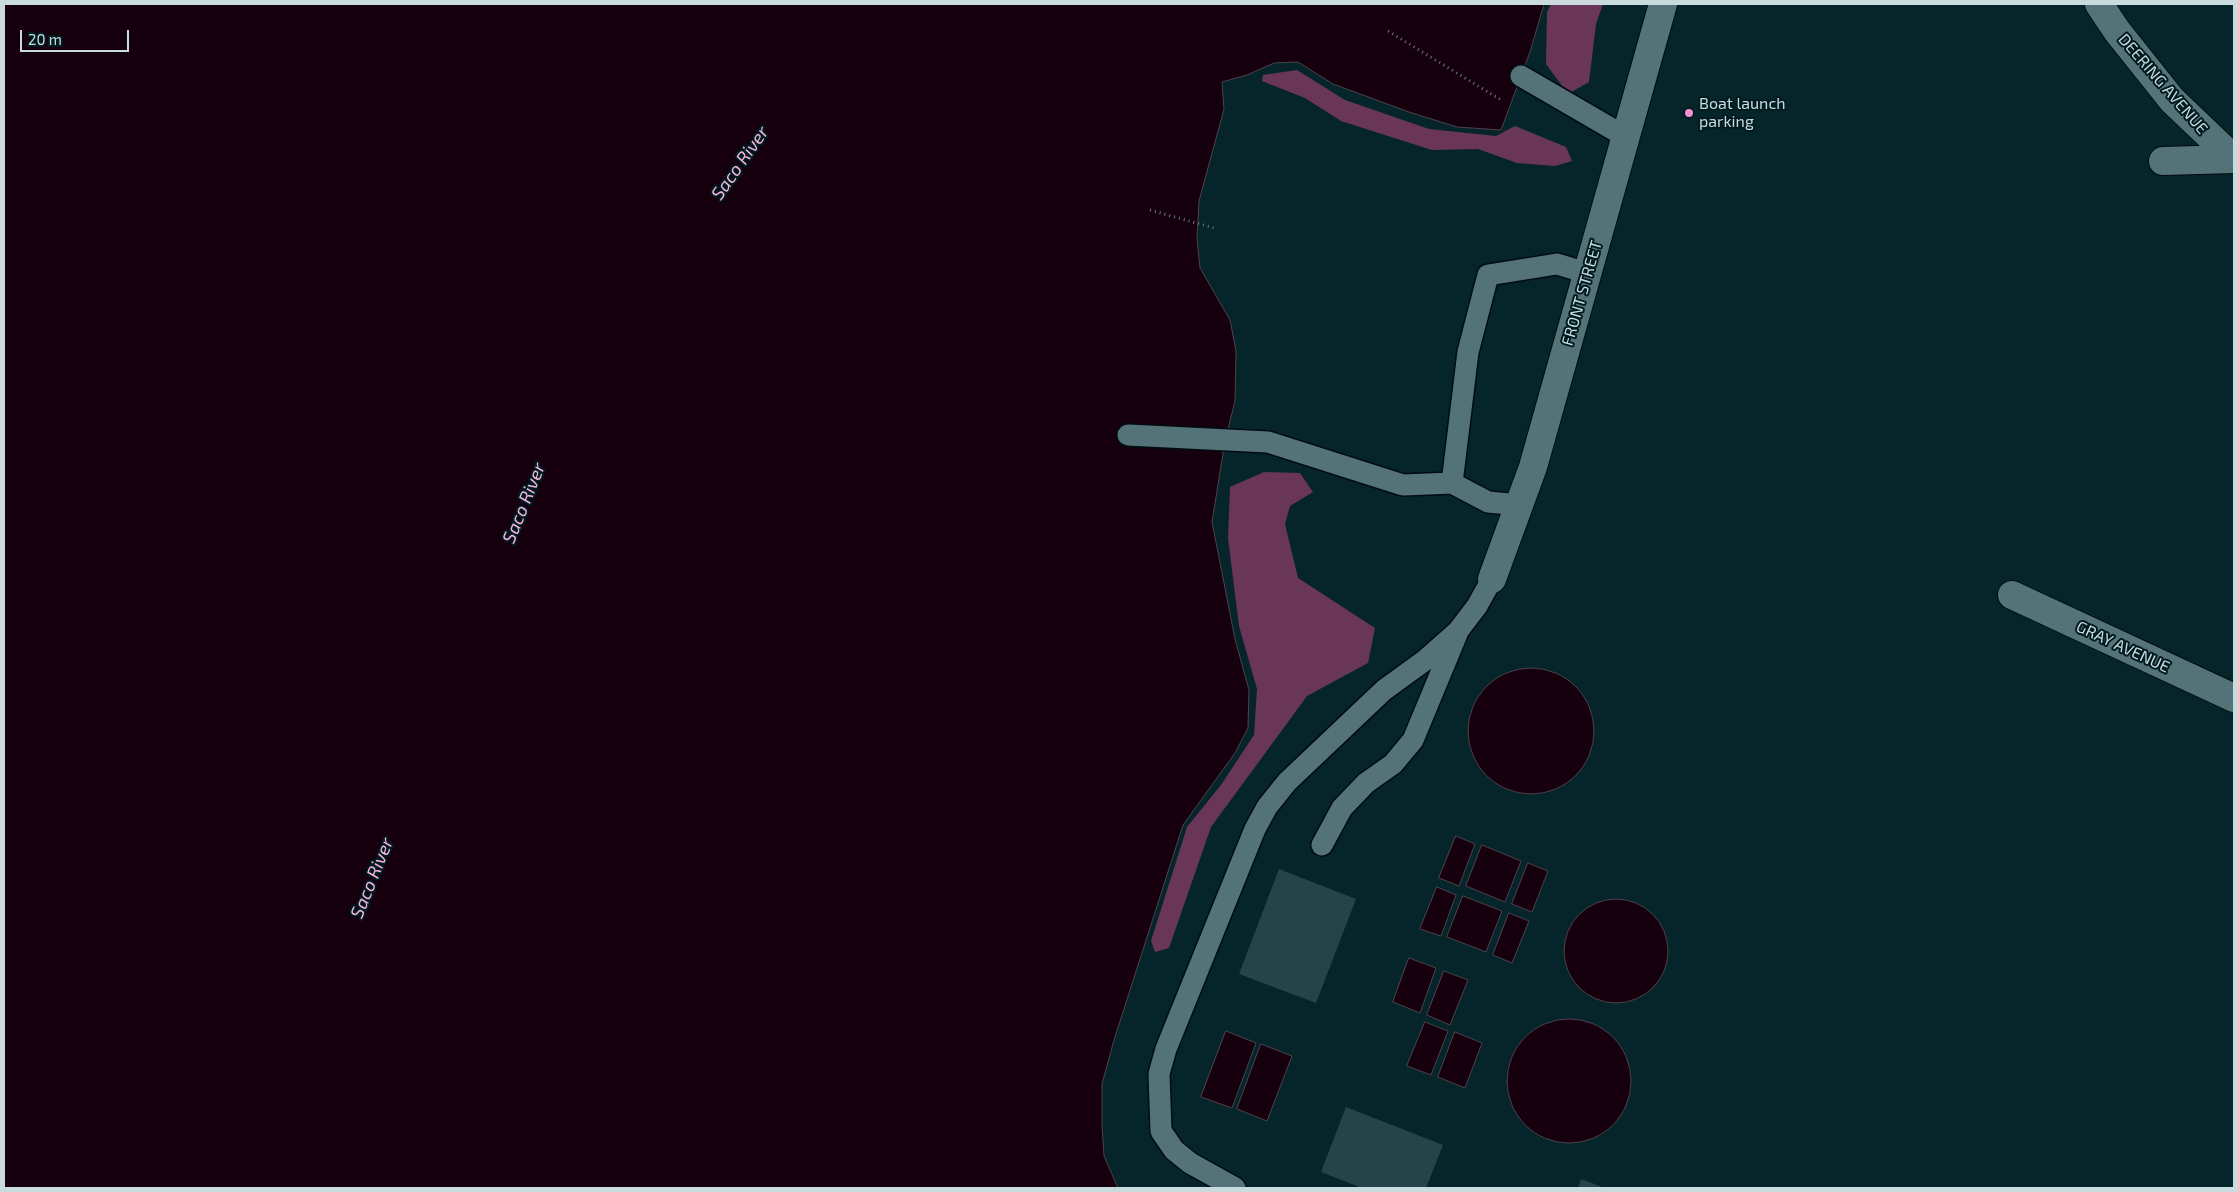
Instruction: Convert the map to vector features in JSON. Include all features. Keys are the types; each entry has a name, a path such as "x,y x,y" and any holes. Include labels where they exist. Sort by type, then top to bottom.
{"street":[{"name":"FRONT STREET","path":"1492,579 1533,468 1663,4"},
{"name":"DEERING AVENUE","path":"2099,4 2117,31 2172,100 2216,144 2234,159"},
{"path":"2163,162 2234,159"},
{"name":"GRAY AVENUE","path":"2012,595 2234,698"}],"lane":[{"path":"1521,76 1597,122 1626,137"},
{"path":"1452,483 1468,352 1488,276 1557,264 1587,274"},
{"path":"1128,435 1268,442 1403,485 1452,483 1488,502 1520,505"},
{"path":"1235,1188 1190,1163 1174,1150 1161,1131 1159,1074 1178,1021 1255,829 1267,806 1288,782 1384,690 1424,661 1458,631 1477,606 1492,579"},
{"path":"1322,845 1342,808 1366,783 1392,764 1413,740 1458,631"}],"path":[{"path":"1388,31 1502,100"},
{"path":"1150,210 1214,228"}],"shaded area":[{"path":"1551,4 1603,4 1596,24 1589,82 1568,94 1546,64 1547,12"},
{"path":"1297,70 1345,100 1429,129 1496,136 1515,126 1566,147 1572,161 1555,166 1517,163 1478,149 1432,150 1341,121 1305,98 1262,81 1263,75"},
{"path":"1264,472 1300,473 1313,492 1290,506 1285,524 1298,578 1375,628 1368,663 1307,696 1211,827 1169,948 1155,952 1151,941 1187,827 1221,785 1254,735 1257,689 1239,626 1228,538 1230,487"}],"water":[{"name":"Saco River","path":"4,4 1544,4 1530,52 1501,130 1457,127 1409,112 1333,84 1298,62 1274,63 1247,75 1222,82 1224,109 1199,201 1197,239 1200,268 1230,320 1236,351 1235,401 1225,441 1212,522 1235,639 1249,690 1248,728 1235,753 1183,825 1114,1040 1102,1084 1102,1125 1104,1156 1118,1188 4,1188"},
{"path":"1531,668 1555,673 1575,687 1589,707 1594,731 1589,755 1575,775 1555,789 1531,794 1507,789 1487,775 1473,755 1468,731 1473,707 1487,687 1507,673"},
{"path":"1456,836 1475,844 1459,886 1439,878"},
{"path":"1482,845 1521,861 1505,902 1466,886"},
{"path":"1528,863 1548,871 1532,912 1512,904"},
{"path":"1437,887 1456,895 1441,936 1420,929"},
{"path":"1463,896 1502,911 1486,952 1447,937"},
{"path":"1616,899 1636,903 1653,914 1664,931 1668,951 1664,971 1653,988 1636,999 1616,1003 1596,999 1579,988 1568,971 1564,951 1568,931 1579,914 1596,903"},
{"path":"1509,913 1529,921 1512,963 1493,955"},
{"path":"1409,958 1436,968 1420,1013 1393,1002"},
{"path":"1444,971 1468,980 1450,1025 1427,1015"},
{"path":"1569,1019 1593,1023 1613,1037 1627,1057 1631,1081 1627,1105 1613,1125 1593,1139 1569,1143 1545,1139 1525,1125 1511,1105 1507,1081 1511,1057 1525,1037 1545,1023"},
{"path":"1425,1022 1448,1031 1431,1075 1407,1066"},
{"path":"1226,1031 1256,1043 1232,1108 1201,1097"},
{"path":"1455,1032 1482,1043 1465,1088 1438,1077"},
{"path":"1261,1044 1292,1056 1267,1121 1237,1109"}],"building":[{"path":"1279,869 1356,899 1316,1003 1239,974"},
{"path":"1346,1107 1443,1145 1426,1188 1362,1188 1321,1172"},
{"path":"1581,1179 1605,1188 1578,1188"}],"place":[{"name":"Boat launch parking","path":"1689,113"}]}
